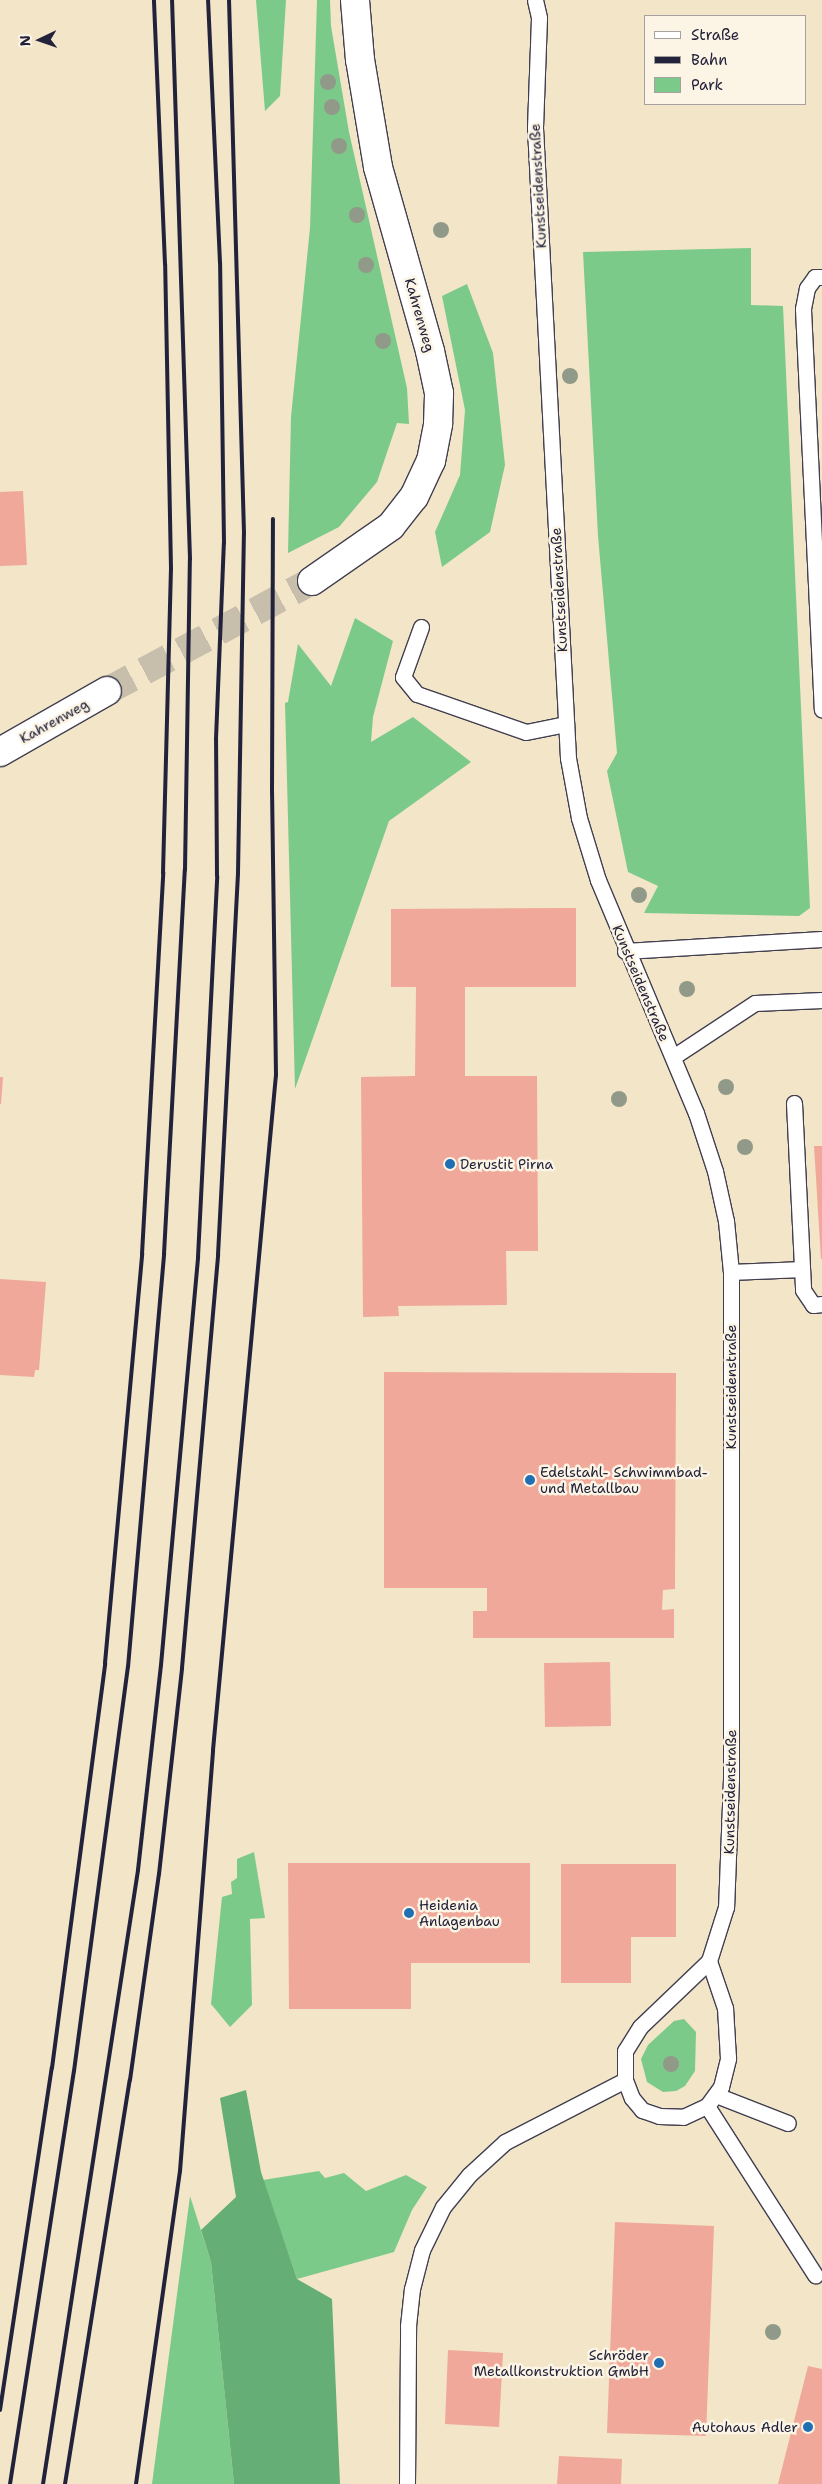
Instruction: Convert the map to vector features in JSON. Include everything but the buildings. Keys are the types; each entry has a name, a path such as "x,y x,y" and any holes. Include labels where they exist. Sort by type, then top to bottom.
{"street":[{"name":"Kahrenweg","path":"312,581 391,526 418,488 431,461 438,424 439,393 430,351 378,167 360,60 355,0"},
{"name":"Kahrenweg","path":"0,752 107,691"}],"lane":[{"name":"Kunstseidenstraße","path":"535,0 539,18 535,128 568,758 579,818 598,880 626,952 696,1113 715,1171 726,1221 731,1272 729,1857 726,1907 709,1961 640,2027 625,2051 625,2080 632,2098 642,2110 658,2116 683,2117 712,2100"},
{"path":"822,277 815,277 807,288 803,309 822,710"},
{"path":"420,628 403,677 418,694 526,732 566,724"},
{"path":"626,952 822,939"},
{"path":"673,1057 755,1003 822,1000"},
{"path":"794,1103 803,1290 813,1305 822,1304"},
{"path":"731,1272 802,1270"},
{"path":"709,1961 725,2008 728,2058 712,2100"},
{"path":"407,2484 408,2326 412,2289 422,2250 443,2207 469,2175 505,2142 625,2080"},
{"path":"712,2100 788,2123"},
{"path":"712,2100 815,2275"}],"green space":[{"path":"256,0 286,0 280,96 265,111"},
{"path":"317,0 330,0 331,26 349,132 407,388 409,424 397,423 377,482 339,527 288,553 291,417 310,228"},
{"path":"751,248 751,305 783,306 810,908 799,916 644,913 658,886 628,872 607,771 617,753 598,536 583,252"},
{"path":"467,284 493,353 505,465 490,532 442,567 435,532 460,475 465,410 442,296"},
{"path":"355,618 393,641 373,717 371,742 413,717 471,762 389,821 295,1089 285,703 288,702 298,644 331,686"},
{"path":"254,1852 265,1918 250,1919 252,2005 230,2027 211,2004 222,1897 232,1894 231,1882 237,1878 237,1859"},
{"path":"684,2019 696,2032 695,2071 685,2086 676,2091 663,2092 647,2082 641,2059 648,2045 674,2021"},
{"path":"246,2090 261,2172 297,2279 332,2299 340,2484 234,2484 211,2262 201,2230 236,2197 220,2098"},
{"path":"319,2171 325,2178 344,2173 366,2191 406,2175 427,2187 412,2210 394,2252 297,2279 263,2180"},
{"path":"190,2196 211,2262 234,2484 152,2484"}],"tunnel":[{"path":"107,691 312,581"}],"railway":[{"path":"0,2410 52,2068 105,1663 142,1254 163,873 171,569 165,264 154,0"},
{"path":"10,2484 74,2071 128,1667 164,1254 185,870 190,559 172,0"},
{"path":"43,2484 138,1870 161,1665 198,1257 217,876 216,739 224,543 220,263 208,0"},
{"path":"65,2484 130,2080 159,1874 182,1668 218,1255 238,873 244,533 229,0"},
{"path":"136,2484 180,2171 213,1750 276,1075 272,792 273,519"}],"place":[{"name":"Derustit Pirna","path":"450,1164"},
{"name":"Edelstahl- Schwimmbad- und Metallbau","path":"530,1480"},
{"name":"Heidenia Anlagenbau","path":"409,1913"},
{"name":"Schröder Metallkonstruktion GmbH","path":"659,2363"},
{"name":"Autohaus Adler","path":"808,2427"}]}
